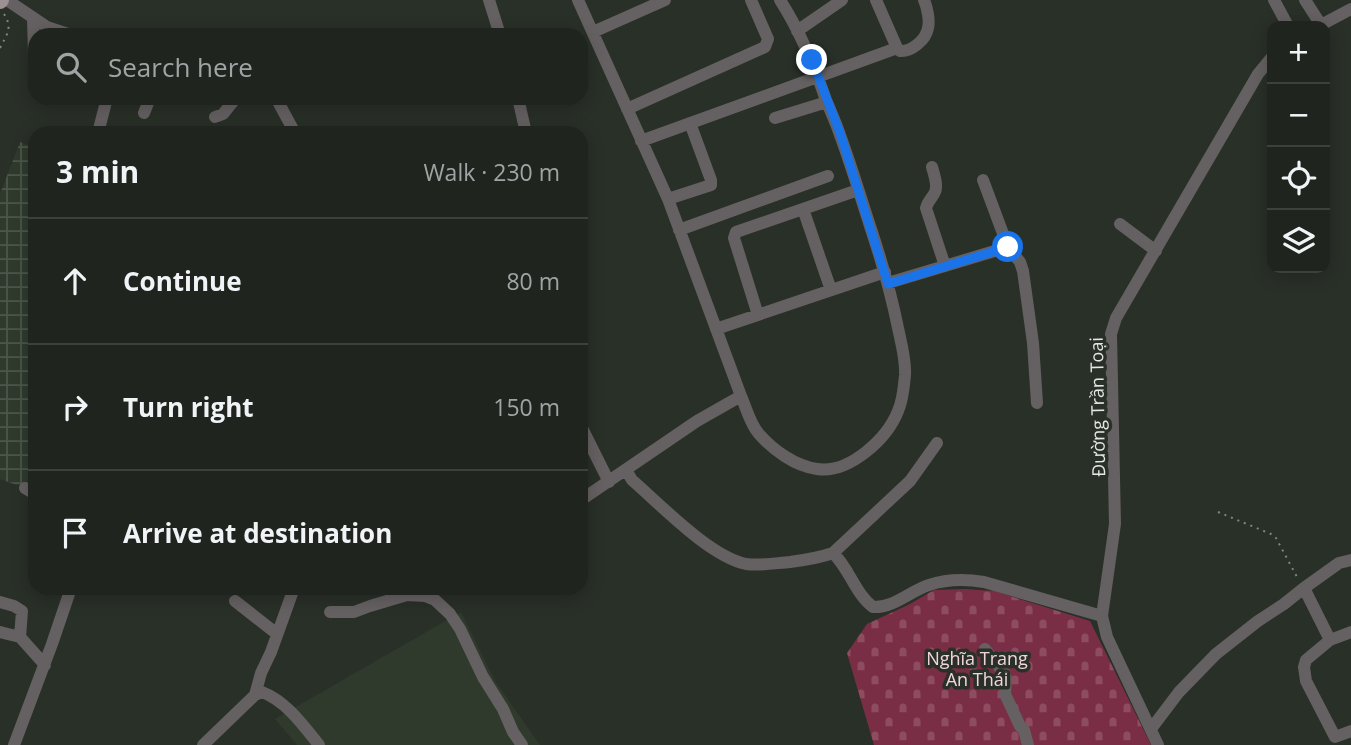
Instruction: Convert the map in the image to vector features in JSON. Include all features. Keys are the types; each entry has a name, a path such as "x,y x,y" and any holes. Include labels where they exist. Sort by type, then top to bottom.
{"street":[{"path":"7,0 50,28"},
{"path":"489,0 498,28"},
{"path":"578,0 668,199 741,396 757,432 786,457 818,469 833,468 848,463 880,440 898,412 905,373 887,278 840,133 818,76 779,0"},
{"path":"593,32 665,0"},
{"path":"627,109 765,47 768,39 751,0"},
{"path":"797,31 842,0"},
{"path":"876,0 897,48 905,52 924,37 929,27 924,0"},
{"path":"1274,0 1285,21"},
{"path":"1305,0 1317,21"},
{"path":"1329,21 1351,9"},
{"path":"33,19 33,28"},
{"path":"641,141 897,48"},
{"name":"Đường Trần Toại","path":"1158,745 1107,637 1102,616 1115,524 1111,334 1116,318 1258,74 1267,63"},
{"path":"775,118 827,102"},
{"path":"99,126 105,105"},
{"path":"144,113 147,105"},
{"path":"215,117 223,114 230,105"},
{"path":"280,105 291,126"},
{"path":"520,105 524,126"},
{"path":"668,199 711,185 690,123"},
{"path":"932,167 936,189 926,208 945,266"},
{"path":"679,230 828,176"},
{"path":"983,180 1008,247 1020,262 1023,271 1034,343 1037,403"},
{"path":"758,315 734,236 736,232 858,190"},
{"path":"803,209 831,290"},
{"path":"1119,224 1156,251"},
{"path":"716,330 831,290 945,266 1008,247"},
{"path":"588,496 697,421 741,396"},
{"path":"588,440 609,482"},
{"path":"626,470 632,480 705,544 727,558 747,564 766,565 833,554 910,481 937,443"},
{"path":"833,554 844,564 867,602 873,607 889,605 928,585 965,579 1102,616"},
{"path":"1151,729 1179,692 1216,654 1339,563 1351,560"},
{"path":"1304,588 1329,640"},
{"path":"14,745 69,595"},
{"path":"255,695 291,595"},
{"path":"330,611 354,612 407,595 425,596 435,600 450,614 460,629 483,677 522,745"},
{"path":"236,601 277,634"},
{"path":"0,602 22,611 20,637"},
{"path":"0,632 20,637 45,665"},
{"path":"1351,632 1329,640 1306,660 1304,667 1306,681 1335,737 1351,731"},
{"path":"985,649 1004,673 1005,694 1027,737 1028,745"},
{"path":"203,745 255,695 262,692 294,714 319,745"}],"path":[{"path":"0,7 10,26 0,48"},
{"path":"1218,512 1276,538 1304,588"}],"shaded area":[{"path":"20,142 28,145 28,480 25,488 0,479 0,194"},
{"path":"461,612 495,681 540,745 297,745 275,719"}],"green space":[{"name":"Nghĩa Trang An Thái","path":"934,590 994,591 1090,621 1151,745 874,745 847,653 867,624"}],"route":[{"path":"812,60 840,133 888,284 1008,247"}]}
